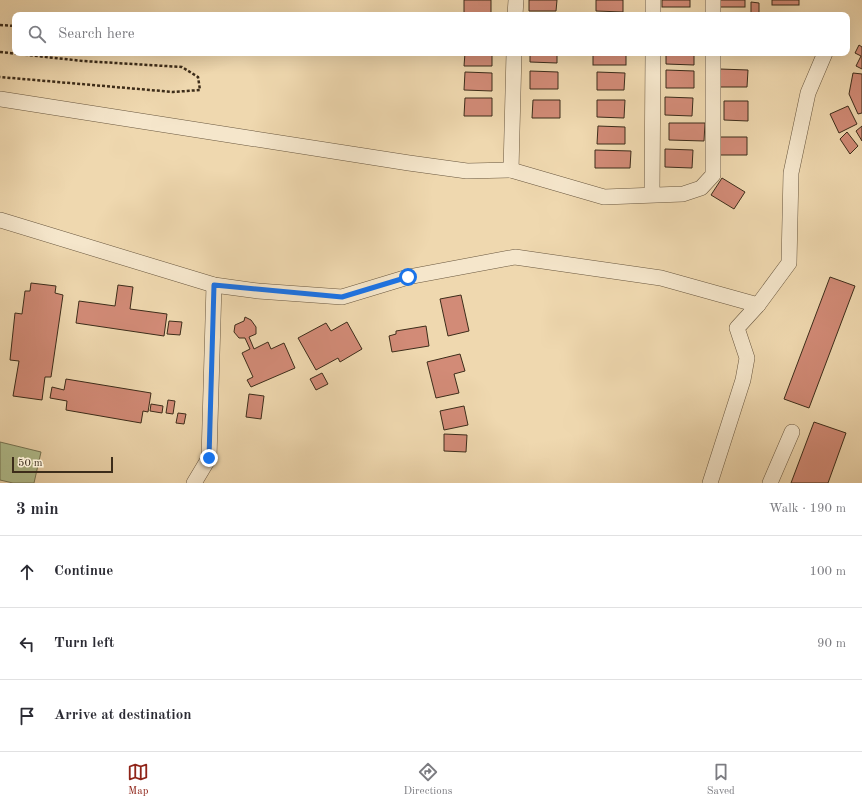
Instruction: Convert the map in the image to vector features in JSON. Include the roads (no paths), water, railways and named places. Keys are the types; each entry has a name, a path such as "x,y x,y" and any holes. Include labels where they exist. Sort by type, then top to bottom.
{"street":[{"path":"515,12 516,0"},
{"path":"653,0 653,12"},
{"path":"713,0 713,12"},
{"path":"511,170 514,56"},
{"path":"652,194 653,56"},
{"path":"0,99 409,163 467,171 511,170 604,197 683,194 701,188 713,175 713,56"},
{"path":"710,483 743,380 747,358 736,328 758,305 789,263 791,173 808,93 824,56"},
{"path":"0,220 214,285 342,297 408,277 515,257 661,278 758,305"},
{"path":"194,483 209,458 214,285"},
{"path":"770,483 792,432"}]}
